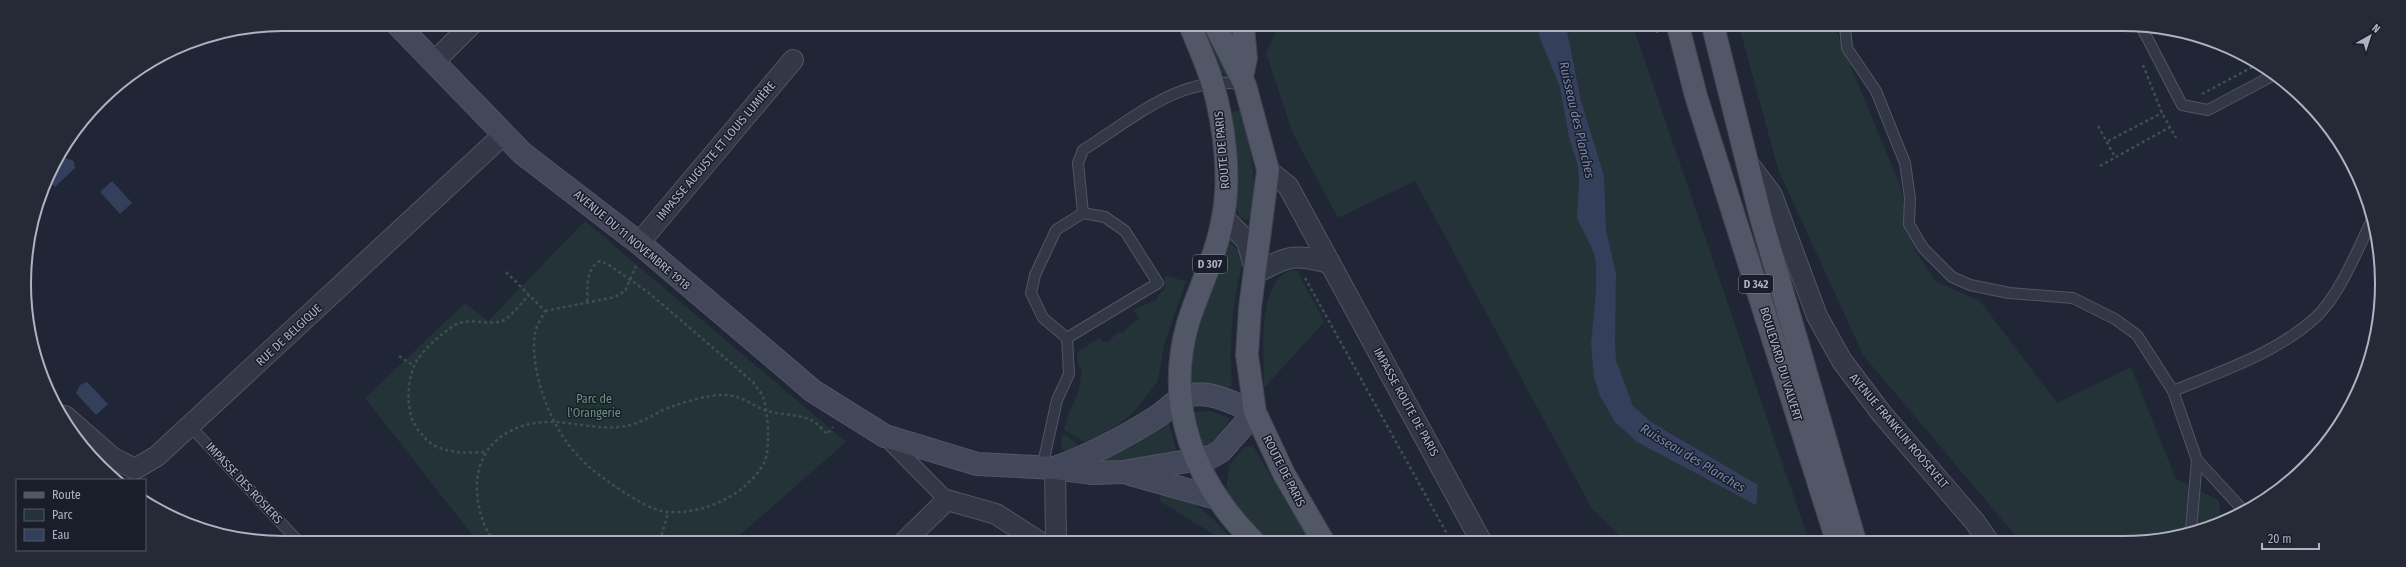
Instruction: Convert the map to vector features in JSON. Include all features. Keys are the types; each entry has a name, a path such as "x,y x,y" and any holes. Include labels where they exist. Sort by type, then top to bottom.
{"main road":[{"name":"AVENUE DU 11 NOVEMBRE 1918","path":"404,31 502,135 522,153 639,243 807,386 845,412 885,436 977,464 1049,468 1093,473 1124,472 1195,461 1211,457 1221,451 1255,412"},
{"name":"ROUTE DE PARIS","path":"1192,31 1213,83 1222,126 1226,185 1223,217 1204,282 1189,323 1180,359 1180,398 1195,461 1216,498 1249,536"},
{"name":"ROUTE DE PARIS","path":"1218,31 1243,81 1268,170 1256,273 1250,308 1247,355 1255,412 1284,474 1320,536"},
{"path":"1243,81 1246,58 1244,31"},
{"path":"1671,31 1696,96"},
{"name":"BOULEVARD DU VALVERT","path":"1679,31 1696,96 1835,536"},
{"name":"BOULEVARD DU VALVERT","path":"1714,31 1745,160 1854,536"},
{"path":"1180,398 1191,394 1218,397 1255,412"},
{"name":"AVENUE DU 11 NOVEMBRE 1918","path":"1049,468 1089,455 1160,415 1180,398"},
{"path":"1124,472 1216,498"}],"street":[{"path":"434,62 465,31"},
{"name":"IMPASSE AUGUSTE ET LOUIS LUMIÈRE","path":"639,243 793,60"},
{"name":"RUE DE BELGIQUE","path":"74,424 113,458 135,469 157,456 502,135"},
{"name":"AVENUE FRANKLIN ROOSEVELT","path":"1745,160 1772,195 1817,316 1842,361 1882,414 1975,522 1985,536"},
{"name":"IMPASSE ROUTE DE PARIS","path":"1268,170 1288,186 1478,536"},
{"path":"1223,217 1247,241 1252,252 1256,273 1285,258 1294,256 1330,263"},
{"name":"AVENUE FRANKLIN ROOSEVELT","path":"1749,263 1817,316"},
{"name":"AVENUE DU 11 NOVEMBRE 1918","path":"885,436 947,500 996,514 1030,536"},
{"path":"1049,468 1056,536"},
{"path":"910,536 947,500"}],"lane":[{"path":"1845,31 1847,48 1876,90 1905,163 1910,198 1910,224 1923,248 1952,277 1970,285 2009,292 2073,298 2115,319 2137,335 2173,392 2197,460 2240,507"},
{"path":"2144,32 2182,104 2208,110 2269,78"},
{"path":"1083,213 1078,163 1082,150 1163,99 1190,87 1213,83 1243,81"},
{"path":"1049,468 1057,400 1069,374 1067,338 1042,318 1031,293 1035,275 1056,230 1083,213 1105,217 1125,231 1158,283 1067,338"},
{"path":"2173,392 2273,349 2316,317 2340,284 2368,227"},
{"name":"IMPASSE DES ROSIERS","path":"190,426 293,536"},
{"path":"2192,526 2197,460"}],"path":[{"path":"2142,57 2162,113 2176,138"},
{"path":"2182,104 2252,67"},
{"path":"2108,141 2162,113"},
{"path":"2098,126 2108,141 2115,157"},
{"path":"2100,166 2170,127"},
{"path":"545,312 615,297 625,291 631,281 637,264 639,243"},
{"path":"1294,256 1448,536"},
{"path":"545,312 535,332 534,358 543,394 554,422 579,457 605,480 638,500 668,513 702,509 729,498 749,483 764,462 768,438 766,410 763,397 754,382 649,293 609,265 600,261 593,265 588,274 586,303"},
{"path":"506,272 545,312"},
{"path":"484,452 464,453 443,449 426,439 414,425 409,407 409,390 414,366 429,347 456,324 474,321 491,323 505,319 529,295"},
{"path":"399,356 414,366"},
{"path":"492,536 482,515 477,492 478,472 484,452 497,439 513,430 534,423 554,422 588,427 619,427 642,422 665,410 725,394 746,400 766,410 812,420 828,434 845,412"},
{"path":"661,536 668,513"}],"green space":[{"path":"1276,31 1635,31 1807,536 1620,536 1592,509 1415,181 1338,218 1293,134 1266,53"},
{"path":"1740,31 1836,31 1900,185 1915,250 1935,281 1980,301 2057,403 2131,367 2176,479 2219,500 2221,516 2204,523 2155,534 2122,536 2016,536 1863,355 1778,169"},
{"path":"1218,48 1228,75 1220,73 1211,49"},
{"path":"1234,111 1241,111 1253,167 1254,199 1252,211 1247,220 1239,217 1236,203 1231,116"},
{"name":"Parc de l'Orangerie","path":"585,221 846,442 739,536 473,536 365,398 465,303 488,321"},
{"path":"1230,243 1242,253 1246,253 1237,285 1231,335 1232,385 1228,388 1217,384 1191,384 1190,369 1197,333 1203,313"},
{"path":"1295,270 1298,272 1324,322 1264,388 1263,339 1264,320 1268,302 1273,286 1282,275"},
{"path":"1165,276 1186,281 1164,345 1158,381 1132,414 1101,436 1085,442 1064,430 1067,418 1079,390 1082,368 1078,367 1077,352 1099,338 1107,343 1118,332 1124,333 1125,330 1139,318 1133,310 1158,299 1157,296 1164,290"},
{"path":"1209,411 1230,418 1221,434 1206,447 1203,445 1194,412"},
{"path":"1168,420 1177,452 1176,454 1135,458 1101,464 1098,457"},
{"path":"1066,435 1080,446 1066,454 1062,448 1061,436"},
{"path":"1253,446 1307,536 1262,536 1249,523 1226,492 1229,465 1245,447"},
{"path":"1161,494 1185,500 1194,504 1209,516 1229,536 1216,536 1160,501"}],"water":[{"name":"Ruisseau des Planches","path":"1539,31 1567,31 1581,101 1604,176 1606,230 1616,274 1616,360 1633,406 1651,422 1758,485 1756,505 1637,442 1615,422 1600,396 1594,377 1591,344 1596,291 1596,264 1594,253 1577,218 1579,184 1578,166 1569,137 1560,87 1539,36"},
{"path":"65,158 74,161 75,168 55,187 52,184"},
{"path":"112,181 132,203 120,214 100,192"},
{"path":"87,382 108,404 96,415 76,393 80,385"}]}
